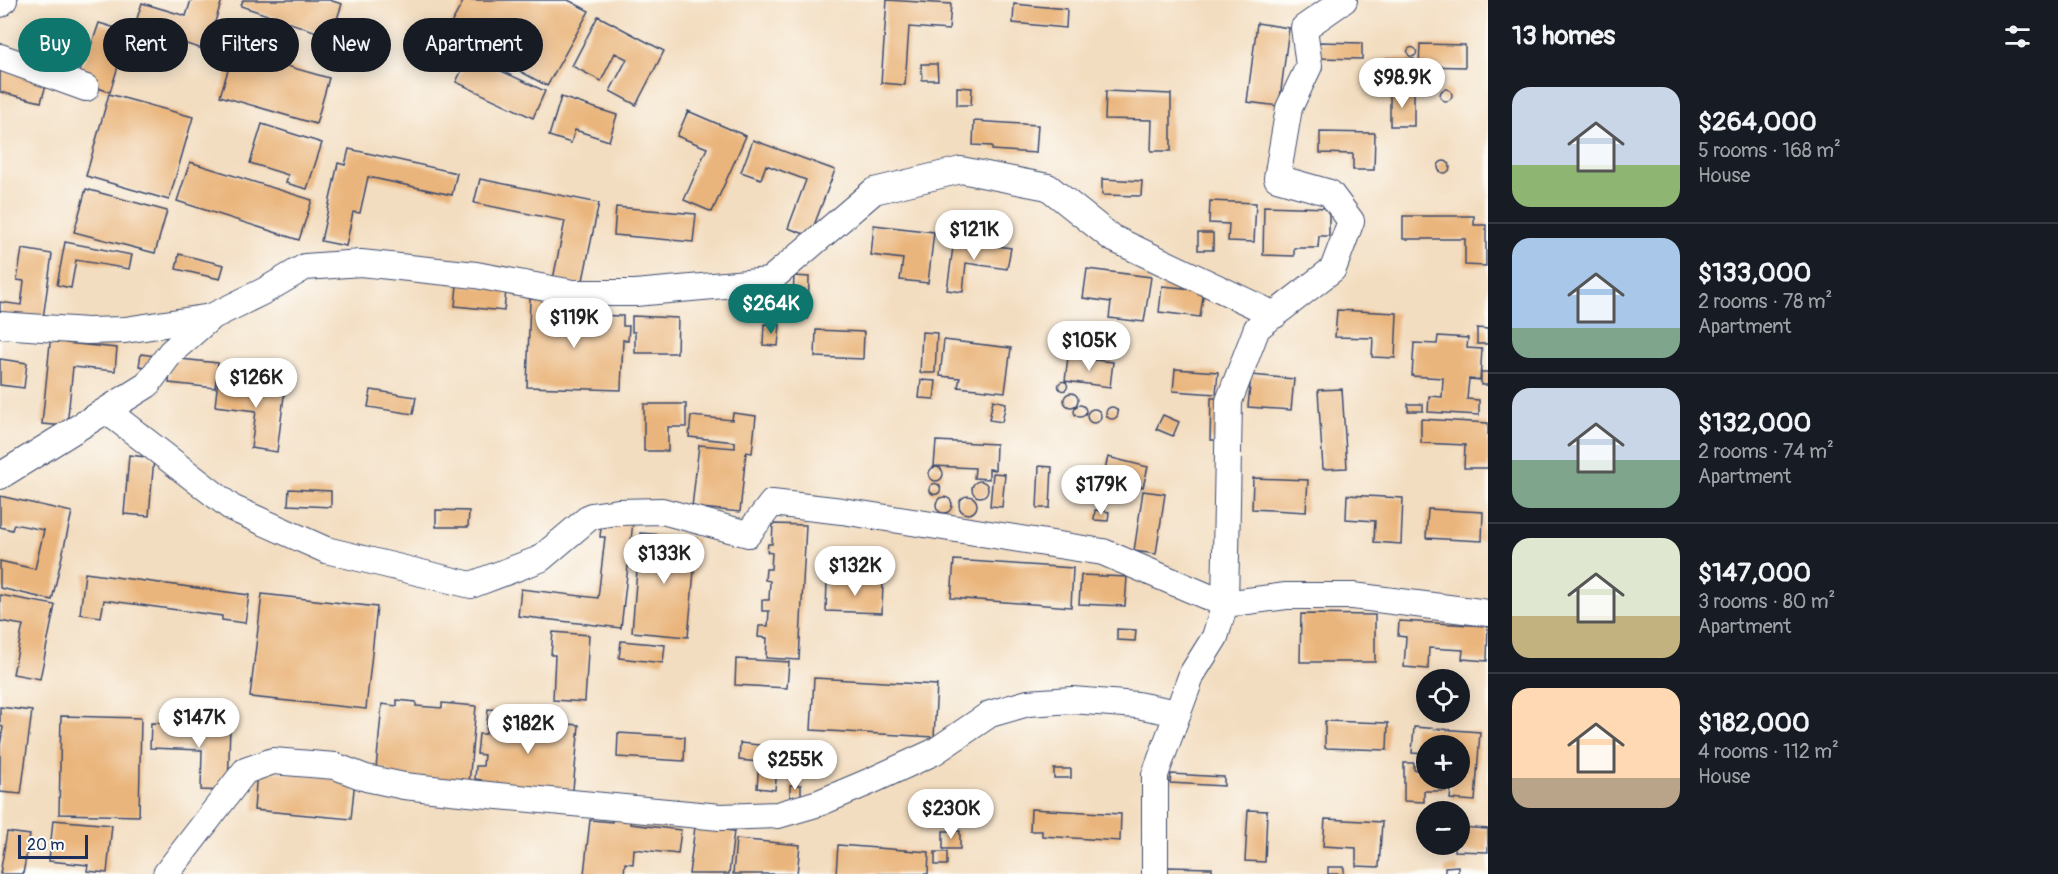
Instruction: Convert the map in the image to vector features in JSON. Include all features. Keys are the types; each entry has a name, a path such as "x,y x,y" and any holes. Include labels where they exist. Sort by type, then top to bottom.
{"street":[{"path":"0,4 4,0"},
{"path":"1155,874 1155,774 1192,674 1215,637 1225,604 1229,401 1257,328 1333,269 1351,221 1330,193 1277,178 1289,108 1309,66 1304,28 1344,0"},
{"path":"0,57 86,88"},
{"path":"0,476 147,385 171,352 211,317 264,291 305,267 361,263 476,275 573,293 635,293 769,281 874,191 962,170 1048,188 1112,238 1275,315"},
{"path":"0,325 87,331 125,330 211,317"},
{"path":"107,411 232,508 326,550 471,585 540,560 591,516 618,512 662,511 748,534 772,503 842,511 1103,552 1225,604 1286,596 1353,596 1488,613"},
{"path":"166,874 245,771 273,761 335,766 366,778 404,786 487,795 720,817 778,815 819,802 871,781 934,752 990,714 1028,703 1072,700 1137,705 1178,713"}],"building":[{"path":"191,0 222,0 216,18 200,18 200,48 188,44 188,18 137,18 142,3 186,16"},
{"path":"243,0 329,0 342,4 337,18 311,18 311,30 299,26 299,18 276,18 241,6"},
{"path":"464,0 568,0 589,11 547,86 522,72 543,72 543,18 454,18"},
{"path":"887,0 951,4 949,30 909,27 905,85 881,83"},
{"path":"1014,4 1067,9 1066,28 1013,23"},
{"path":"598,16 664,51 636,105 610,91 627,59 615,53 601,81 572,66"},
{"path":"99,23 103,24 103,72 116,72 110,92 77,81 80,72 91,72 91,46"},
{"path":"1257,23 1289,28 1279,106 1247,102"},
{"path":"1318,42 1362,43 1362,59 1318,58"},
{"path":"1420,44 1465,45 1465,67 1419,66"},
{"path":"1412,47 1417,52 1412,57 1407,52"},
{"path":"1387,58 1414,59 1414,77 1387,77"},
{"path":"921,64 937,64 938,80 922,80"},
{"path":"299,69 329,78 316,124 220,96 227,72 299,72"},
{"path":"0,70 47,82 41,102 0,92"},
{"path":"461,72 504,72 545,91 533,118 456,82"},
{"path":"957,87 972,88 971,105 957,105"},
{"path":"1448,89 1452,95 1448,101 1444,101 1440,93"},
{"path":"1106,91 1171,94 1171,151 1151,151 1152,120 1105,119"},
{"path":"1390,92 1414,92 1414,126 1390,126"},
{"path":"109,94 193,117 169,200 86,176"},
{"path":"561,97 617,115 609,141 575,130 571,143 549,136"},
{"path":"688,111 746,136 712,212 684,200 707,148 677,136"},
{"path":"974,121 1038,125 1036,153 992,150 992,146 973,145"},
{"path":"262,124 322,143 307,189 286,183 288,175 250,163"},
{"path":"1320,132 1375,133 1374,170 1353,170 1353,154 1320,153"},
{"path":"753,140 835,170 810,236 788,228 806,180 766,165 761,179 741,172"},
{"path":"349,149 457,173 452,195 368,177 360,213 353,212 346,246 321,241 338,163 345,165"},
{"path":"1446,161 1449,162 1449,172 1442,173 1439,172 1438,165 1439,162"},
{"path":"190,162 312,200 299,240 177,201"},
{"path":"480,179 599,203 582,285 553,279 565,221 474,203"},
{"path":"1102,179 1142,181 1141,196 1102,195"},
{"path":"86,189 167,211 155,253 74,232"},
{"path":"1210,201 1256,203 1254,242 1228,241 1229,224 1209,223"},
{"path":"1264,206 1329,208 1329,236 1319,236 1318,248 1294,248 1294,256 1263,255"},
{"path":"616,207 696,214 693,242 614,235"},
{"path":"1403,216 1474,216 1474,225 1486,225 1486,266 1465,265 1465,239 1403,239"},
{"path":"874,225 934,232 928,283 900,280 903,259 871,255"},
{"path":"1198,233 1213,233 1213,250 1198,250"},
{"path":"954,240 1011,248 1007,269 966,263 963,292 947,290"},
{"path":"65,242 132,255 129,269 76,260 71,288 57,285"},
{"path":"22,249 52,254 42,326 0,320 0,302 21,305 24,281 17,280"},
{"path":"179,254 224,265 220,279 176,269"},
{"path":"1087,269 1151,277 1144,322 1109,318 1111,302 1083,298"},
{"path":"794,276 809,277 808,319 792,318"},
{"path":"457,285 506,290 504,311 455,306"},
{"path":"1162,286 1204,290 1200,317 1159,312"},
{"path":"530,299 555,299 555,314 623,316 623,326 629,326 628,341 623,340 621,390 527,387"},
{"path":"1337,310 1397,313 1395,358 1372,357 1373,338 1335,337"},
{"path":"632,316 678,318 677,353 635,353"},
{"path":"764,324 780,325 778,346 763,345"},
{"path":"1477,328 1488,329 1488,344 1477,344"},
{"path":"816,330 864,332 863,359 815,357"},
{"path":"922,332 937,333 935,373 920,373"},
{"path":"51,333 67,335 66,343 117,348 115,371 73,367 67,426 42,424"},
{"path":"1438,336 1468,338 1467,348 1482,349 1480,380 1469,379 1467,399 1479,400 1479,415 1428,412 1429,396 1442,397 1443,378 1412,376 1414,343 1437,344"},
{"path":"944,340 1011,348 1005,392 958,387 960,378 940,376"},
{"path":"141,354 155,356 154,368 139,366"},
{"path":"1068,357 1113,362 1110,387 1065,381"},
{"path":"171,358 218,363 215,388 169,383"},
{"path":"0,359 27,363 24,388 0,385"},
{"path":"1175,369 1218,372 1216,394 1173,391"},
{"path":"1481,372 1488,372 1488,385 1481,385"},
{"path":"1251,375 1294,379 1291,410 1248,407"},
{"path":"218,380 285,388 277,452 251,448 256,411 215,406"},
{"path":"921,380 936,381 934,399 919,398"},
{"path":"1063,382 1067,386 1063,390 1059,386"},
{"path":"1342,389 1347,468 1323,469 1318,390"},
{"path":"371,390 416,397 413,414 368,407"},
{"path":"1071,393 1076,395 1078,400 1076,405 1071,407 1066,405 1064,400 1066,395"},
{"path":"1211,398 1226,398 1225,440 1210,440"},
{"path":"993,400 1006,403 1002,422 989,420"},
{"path":"644,404 686,404 686,427 668,427 668,451 644,451"},
{"path":"1408,404 1423,404 1423,411 1408,411"},
{"path":"1080,405 1086,411 1080,417 1074,411"},
{"path":"1114,407 1117,408 1117,418 1110,419 1107,418 1106,411 1107,408"},
{"path":"1094,409 1099,411 1101,416 1099,421 1094,423 1089,421 1087,416 1089,411"},
{"path":"733,413 756,416 752,453 746,452 740,512 692,507 699,445 735,448 735,442 689,437 691,416 732,420"},
{"path":"1163,415 1179,422 1173,436 1156,429"},
{"path":"1421,419 1488,423 1488,468 1464,468 1465,445 1421,443"},
{"path":"936,441 996,444 995,470 989,469 989,479 974,478 975,468 934,466"},
{"path":"129,455 154,458 149,516 124,514"},
{"path":"1108,457 1148,467 1143,487 1103,477"},
{"path":"1039,466 1052,467 1050,508 1037,508"},
{"path":"933,467 939,467 943,474 939,481 933,481 929,477 929,471"},
{"path":"993,473 1005,474 1002,507 990,506"},
{"path":"1253,478 1308,480 1306,512 1252,509"},
{"path":"980,481 986,483 988,489 986,495 980,497 974,495 972,489 974,483"},
{"path":"1094,482 1105,482 1103,499 1093,499"},
{"path":"935,484 939,485 939,493 935,494 931,493 930,489 931,485"},
{"path":"289,489 331,491 331,507 288,505"},
{"path":"1143,491 1165,494 1156,554 1134,551"},
{"path":"1347,495 1403,498 1401,544 1374,542 1375,521 1346,519"},
{"path":"0,496 72,512 52,600 0,588 0,561 35,569 44,530 14,524 12,530 0,527"},
{"path":"964,496 972,496 977,501 975,512 964,514 959,509 959,501"},
{"path":"944,497 950,499 952,505 950,511 944,513 938,511 936,505 938,499"},
{"path":"1428,509 1483,512 1482,541 1426,538"},
{"path":"436,510 469,511 468,527 436,527"},
{"path":"1095,510 1109,512 1108,521 1094,520"},
{"path":"602,519 633,522 621,628 518,616 521,589 598,598 605,537 600,537"},
{"path":"773,524 806,525 799,660 766,658 767,638 758,637 759,626 768,626 769,611 762,611 762,600 769,600 770,581 765,580 766,569 771,569 772,553 767,552 768,544 772,544"},
{"path":"640,533 697,538 688,637 632,632"},
{"path":"954,560 1073,568 1071,607 951,598"},
{"path":"85,573 249,595 245,623 222,620 222,616 104,600 101,617 80,614"},
{"path":"1081,575 1127,577 1125,606 1079,604"},
{"path":"827,581 883,582 882,613 826,611"},
{"path":"262,594 377,607 366,709 250,697"},
{"path":"0,595 55,605 40,679 13,674 23,625 0,621"},
{"path":"1301,614 1375,615 1375,662 1300,662"},
{"path":"1399,621 1488,626 1487,661 1462,659 1463,650 1429,648 1428,669 1404,667 1406,637 1398,636"},
{"path":"1117,629 1136,630 1135,641 1117,640"},
{"path":"553,632 589,635 585,702 553,700 555,655 551,655"},
{"path":"621,641 665,645 663,663 619,658"},
{"path":"736,659 789,662 787,688 735,685"},
{"path":"814,678 937,685 934,737 811,730"},
{"path":"397,700 416,702 416,706 442,708 442,703 476,706 469,784 389,777 390,770 376,769 382,704 397,706"},
{"path":"0,707 32,711 21,794 0,792 0,746 3,727 0,726"},
{"path":"488,709 555,715 555,723 579,725 572,800 481,792 481,780 475,779 476,766 483,766 484,755 477,754 479,734 486,734"},
{"path":"61,716 141,718 139,816 59,814"},
{"path":"1325,721 1388,723 1387,750 1325,748"},
{"path":"151,723 230,725 228,791 201,790 202,750 150,748"},
{"path":"1414,727 1480,732 1475,801 1450,799 1451,789 1470,789 1470,735 1416,735 1416,753 1412,753"},
{"path":"618,733 685,737 684,761 617,757"},
{"path":"740,743 779,747 775,790 757,788 759,762 739,760"},
{"path":"1404,763 1414,763 1416,789 1446,789 1446,791 1424,791 1424,801 1404,801"},
{"path":"1054,769 1071,769 1071,778 1054,778"},
{"path":"257,770 355,779 351,819 254,810"},
{"path":"1171,774 1224,777 1224,786 1170,783"},
{"path":"790,785 801,785 801,797 790,797"},
{"path":"1031,809 1121,814 1120,841 1042,836 1042,831 1030,831"},
{"path":"1248,810 1267,811 1265,862 1245,861"},
{"path":"613,812 631,814 630,824 681,830 678,854 634,849 633,864 625,863 624,874 584,874 590,820 612,822"},
{"path":"1325,819 1382,822 1379,867 1356,866 1356,848 1323,846"},
{"path":"53,820 112,825 107,873 87,871 88,865 49,861"},
{"path":"695,827 734,831 729,874 689,874"},
{"path":"1470,828 1488,829 1488,852 1470,851"},
{"path":"943,831 960,831 960,849 943,849"},
{"path":"7,832 30,835 23,874 0,874"},
{"path":"736,839 800,845 797,874 733,874"},
{"path":"838,845 929,852 928,874 836,874"},
{"path":"935,852 947,852 947,865 935,865"},
{"path":"1458,866 1458,874 1445,874 1445,867"},
{"path":"1166,867 1212,868 1212,874 1166,874"},
{"path":"1328,867 1344,867 1344,874 1328,874"}]}
